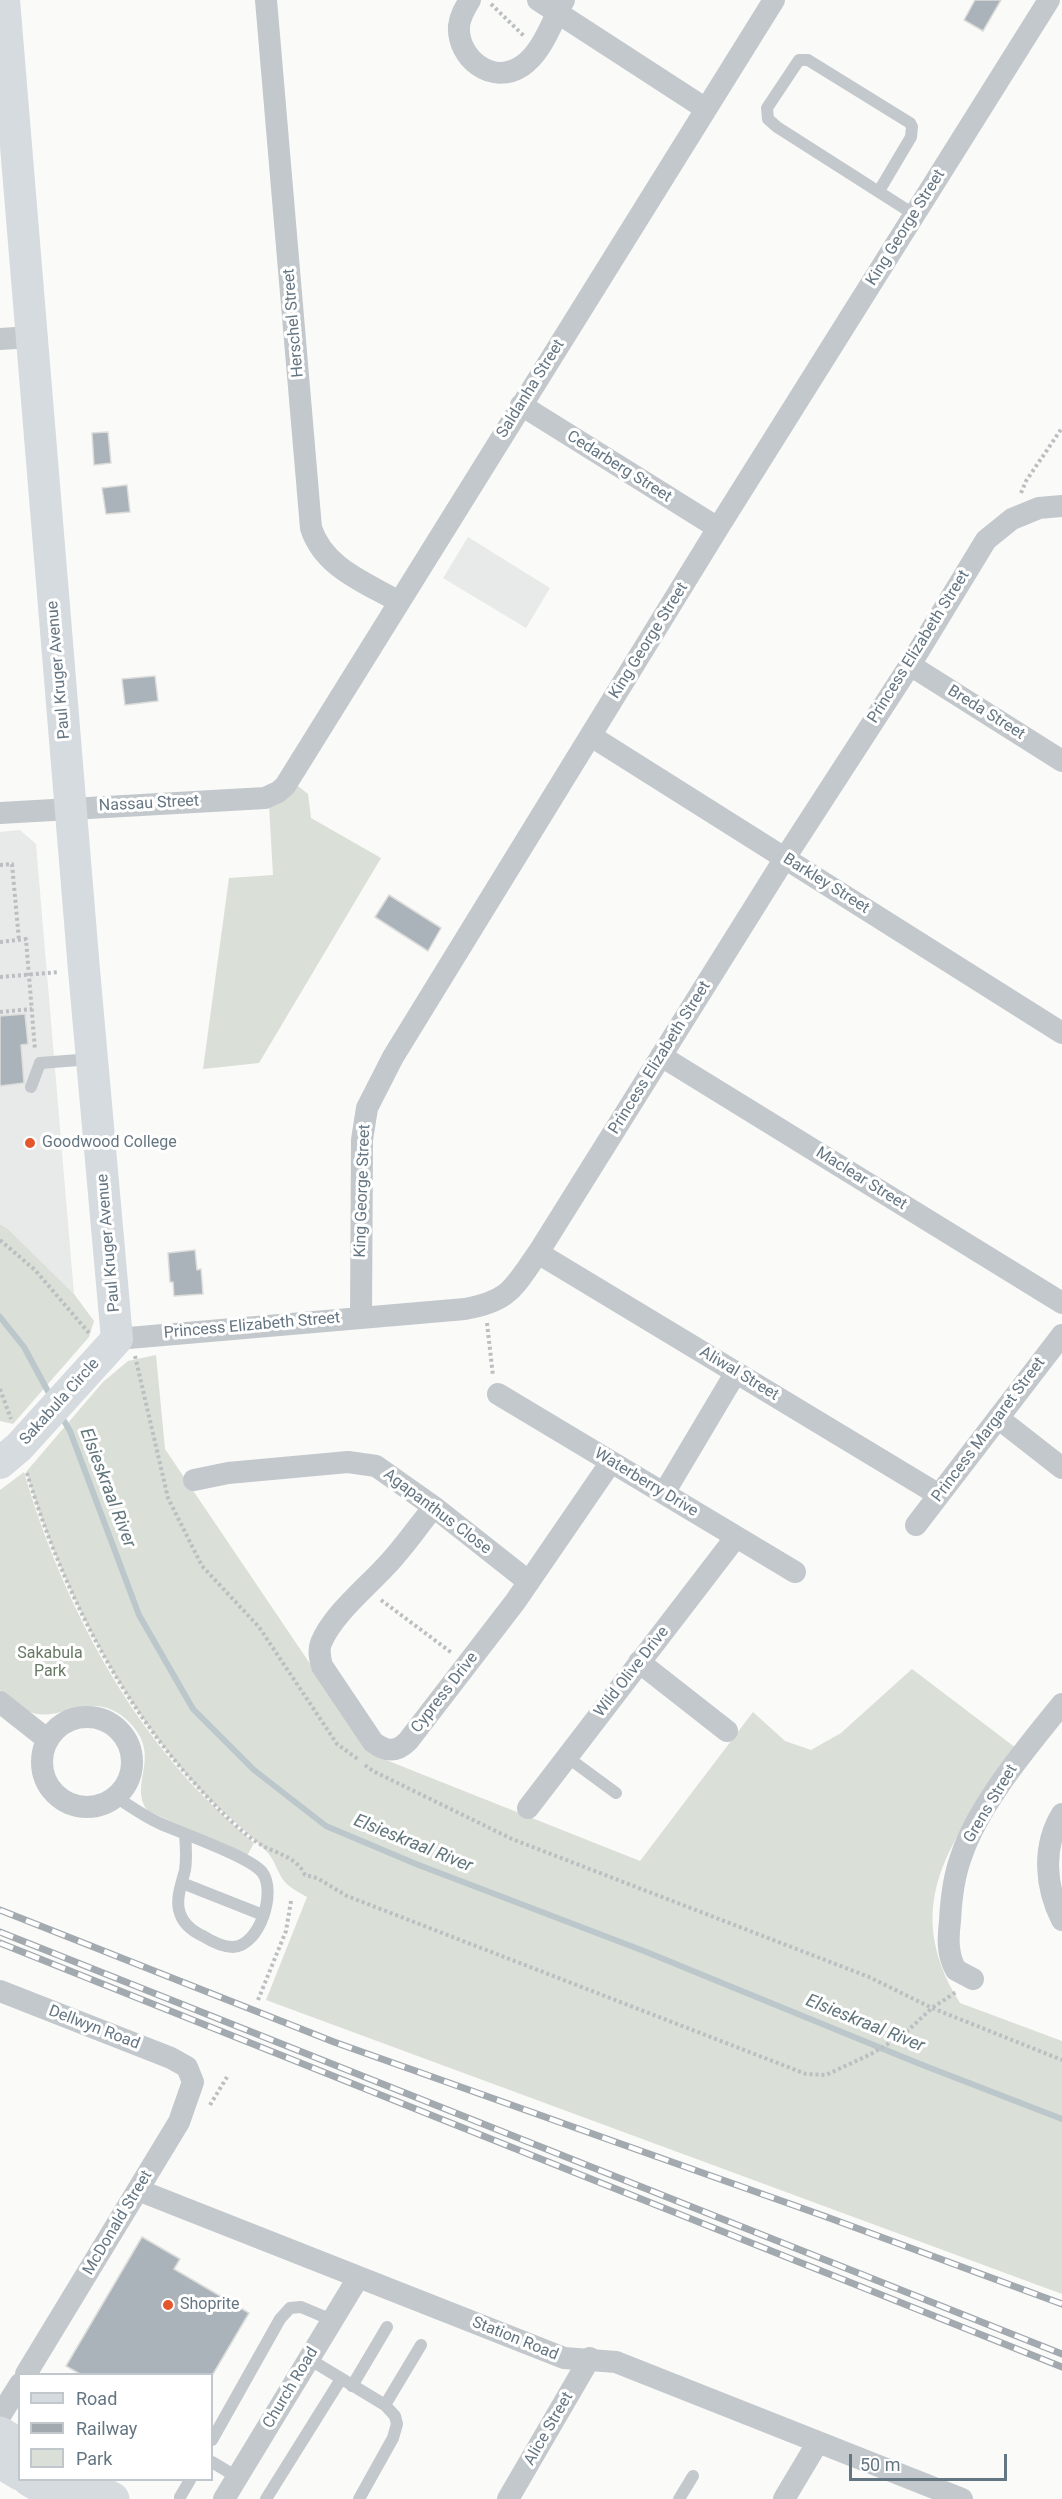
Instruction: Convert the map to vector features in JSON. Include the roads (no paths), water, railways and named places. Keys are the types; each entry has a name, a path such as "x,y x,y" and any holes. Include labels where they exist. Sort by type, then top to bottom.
{"main road":[{"path":"0,2433 18,2444"},
{"path":"0,2462 18,2473"},
{"path":"31,2481 62,2499"},
{"path":"81,2481 113,2499"}],"street":[{"name":"Paul Kruger Avenue","path":"4,0 116,1344"},
{"name":"Herschel Street","path":"266,0 311,528 316,543 335,565 399,602"},
{"path":"470,0 459,23 459,34 464,52 474,63 488,71 507,72 524,65 538,48 561,6"},
{"path":"538,0 561,6 706,109"},
{"name":"Saldanha Street","path":"291,779 774,0"},
{"name":"King George Street","path":"361,1317 362,1140 367,1108 372,1094 718,528 1049,0"},
{"path":"0,339 31,337"},
{"name":"Cedarberg Street","path":"521,405 718,528"},
{"name":"Princess Elizabeth Street","path":"116,1344 485,1305 502,1299 518,1282 538,1253 910,665 986,540 1012,519 1039,508 1062,506"},
{"name":"Breda Street","path":"910,665 1062,761"},
{"name":"Barkley Street","path":"591,736 1062,1033"},
{"name":"Nassau Street","path":"0,813 265,798 278,792 291,779"},
{"name":"Maclear Street","path":"661,1056 1062,1303"},
{"name":"Aliwal Street","path":"538,1253 939,1495"},
{"name":"Princess Margaret Street","path":"916,1525 1062,1335"},
{"name":"Sakabula Circle","path":"14,1451 116,1344"},
{"path":"664,1494 736,1372"},
{"name":"Waterberry Drive","path":"498,1394 795,1572"},
{"path":"998,1418 1062,1468"},
{"name":"Agapanthus Close","path":"194,1480 228,1473 348,1462 362,1462 376,1466 434,1507 529,1582"},
{"name":"Cypress Drive","path":"434,1507 386,1567 364,1588 327,1632 320,1644 319,1653 322,1666 373,1742 379,1747 392,1750 403,1746 467,1664 529,1582 611,1462"},
{"name":"Wild Olive Drive","path":"528,1808 736,1537"},
{"path":"639,1662 727,1731"},
{"path":"0,1702 48,1740"},
{"name":"Grens Street","path":"973,1979 956,1970 949,1948 950,1911 960,1858 973,1828 1018,1758 1062,1704"},
{"path":"92,1718 109,1723 122,1734 130,1749 132,1767 127,1783 116,1797 103,1805 89,1807 74,1805 60,1798 50,1788 44,1776 42,1758 48,1740 59,1726 75,1719 92,1718"},
{"path":"1062,1814 1056,1825 1047,1870 1050,1891 1062,1920"},
{"name":"Dellwyn Road","path":"0,1991 171,2058 187,2067"},
{"name":"McDonald Street","path":"27,2373 179,2122 193,2082 187,2067"},
{"name":"Station Road","path":"138,2190 564,2358 590,2358 616,2362 962,2499"},
{"name":"Church Road","path":"224,2499 358,2277"},
{"name":"Alice Street","path":"508,2499 590,2358"},
{"path":"0,2416 18,2387"},
{"path":"784,2499 818,2442"}],"lane":[{"path":"879,192 911,137 910,123 808,60 799,60 766,108 768,119 777,127 915,215"},
{"path":"31,1087 40,1063 92,1059"},
{"path":"567,1756 616,1793"},
{"path":"116,1797 157,1822 185,1834 254,1865 261,1872 268,1889 263,1915 252,1936 240,1946 228,1946 201,1935 182,1919 178,1900 186,1859 185,1834"},
{"path":"182,1883 263,1915"},
{"path":"213,2438 280,2319 290,2308 301,2307 332,2320"},
{"path":"266,2499 346,2382 387,2327"},
{"path":"384,2405 421,2345"},
{"path":"309,2359 384,2405 395,2416 396,2432 360,2499"},
{"path":"213,2463 237,2477"},
{"path":"679,2499 693,2476"},
{"path":"180,2497 189,2481"}],"waterway":[{"name":"Elsieskraal River","path":"0,1317 24,1347 51,1397"},
{"name":"Elsieskraal River","path":"60,1414 70,1431 139,1615 193,1709 254,1770 326,1826 416,1864 644,1951 920,2064 1062,2119"}],"railway":[{"path":"0,1910 334,2042 824,2216 1062,2304"},
{"path":"0,1932 1062,2354"},
{"path":"0,1943 1062,2367"}],"place":[{"name":"Goodwood College","path":"30,1143"},
{"name":"Shoprite","path":"168,2305"}],"park label":[{"name":"Sakabula Park","path":"50,1663"}]}
